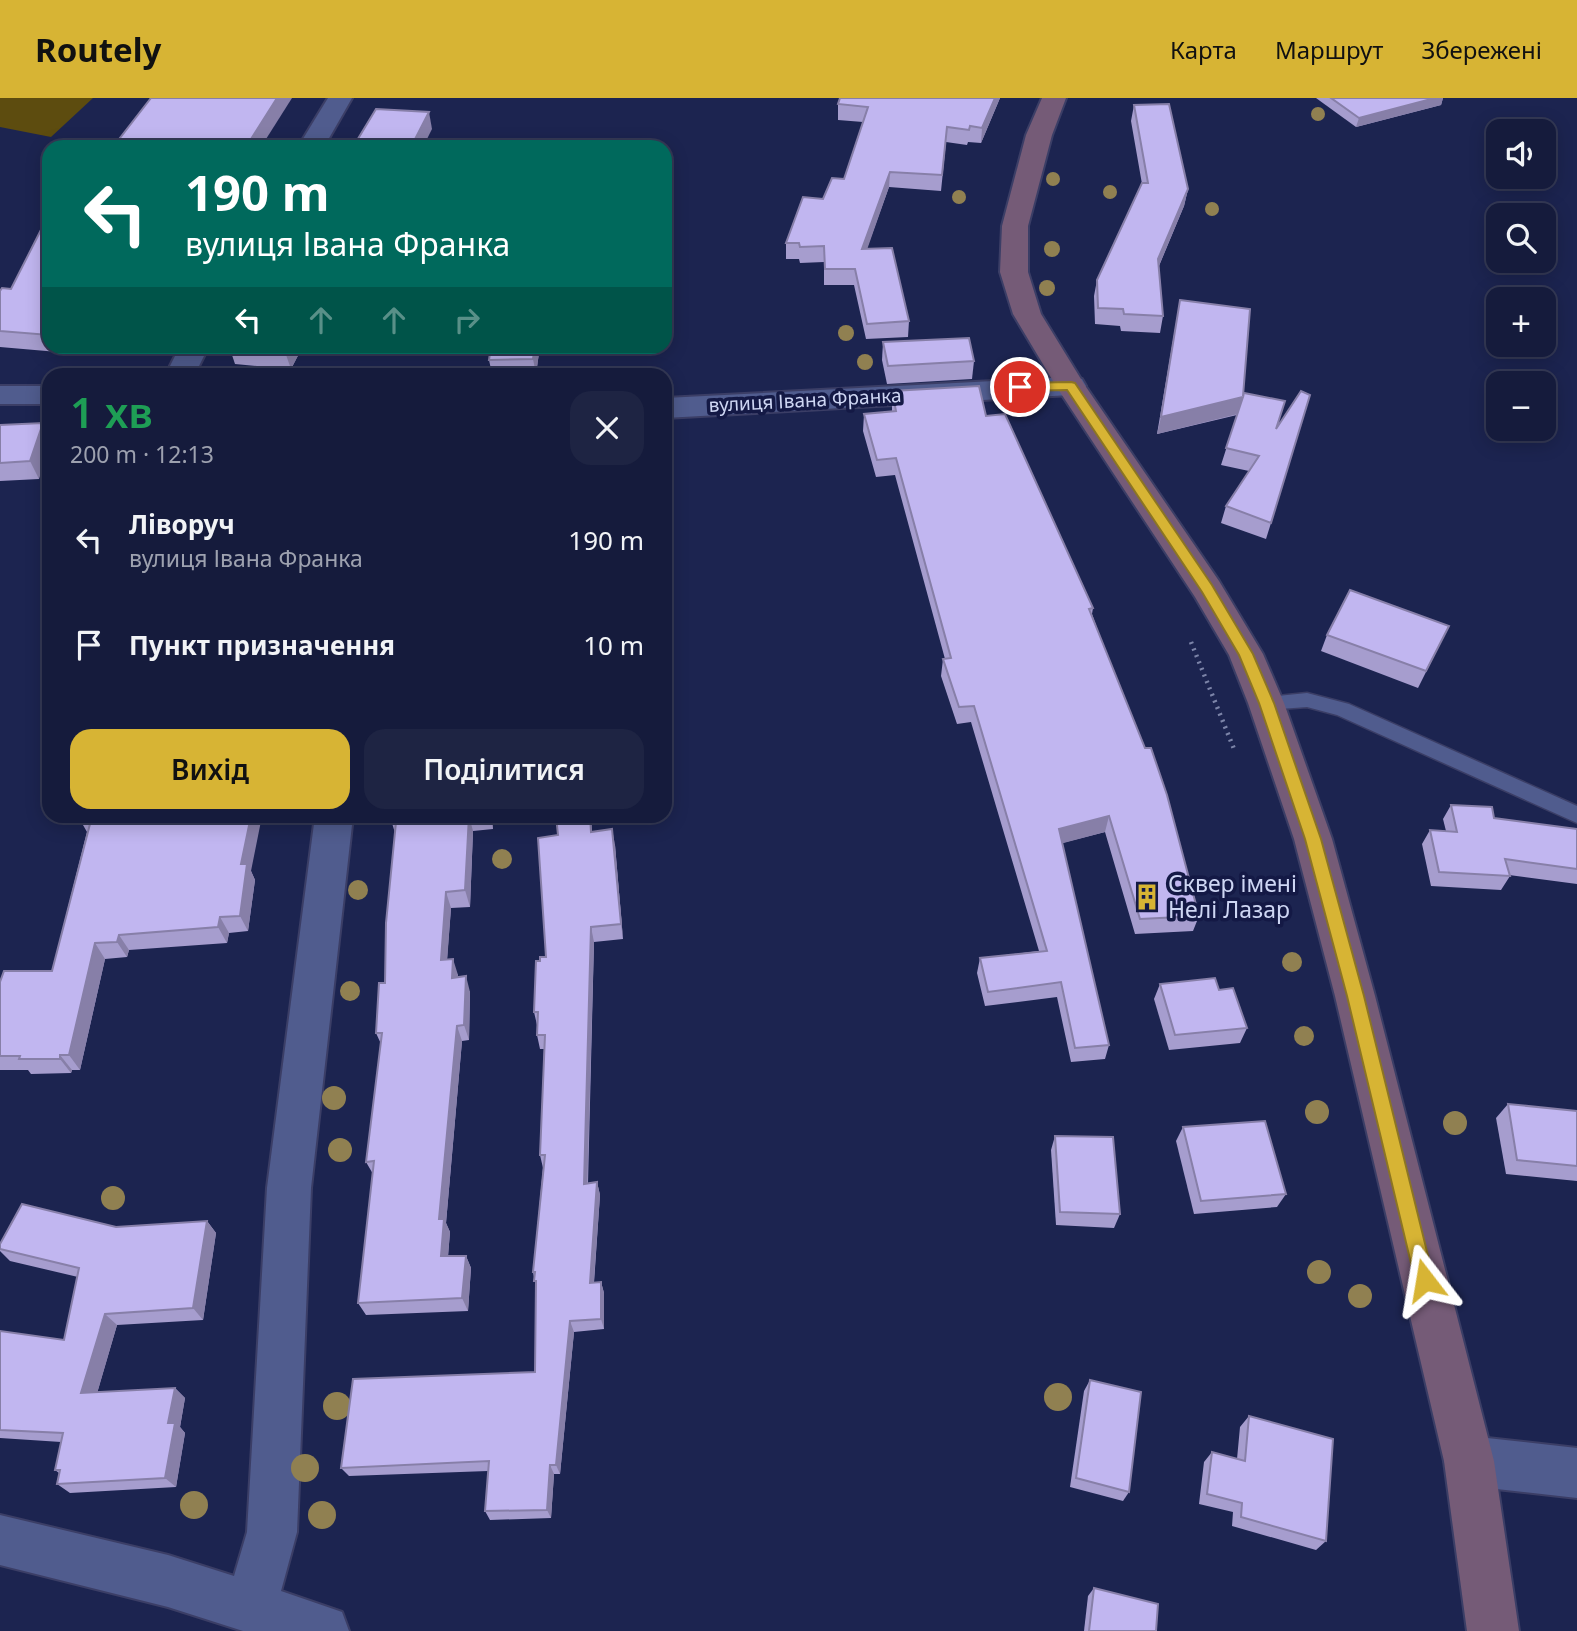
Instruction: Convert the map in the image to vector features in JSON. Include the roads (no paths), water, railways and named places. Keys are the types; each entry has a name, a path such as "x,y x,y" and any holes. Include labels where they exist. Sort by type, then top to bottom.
{"street":[{"path":"315,140 341,98"},
{"path":"1054,98 1038,135 1014,226 1014,272 1027,314 1071,386 1207,589 1246,654 1266,703 1313,839 1469,1461 1493,1631"},
{"name":"вулиця Івана Франка","path":"672,408 1071,386"},
{"path":"0,395 42,395"},
{"path":"250,1608 272,1532 289,1188 333,823"},
{"path":"1469,1461 1577,1473"},
{"path":"0,1541 168,1581 323,1631"}],"lane":[{"path":"1266,703 1307,700 1342,709 1577,815"}],"place":[{"name":"Сквер імені Нелі Лазар","path":"1147,897"}]}
